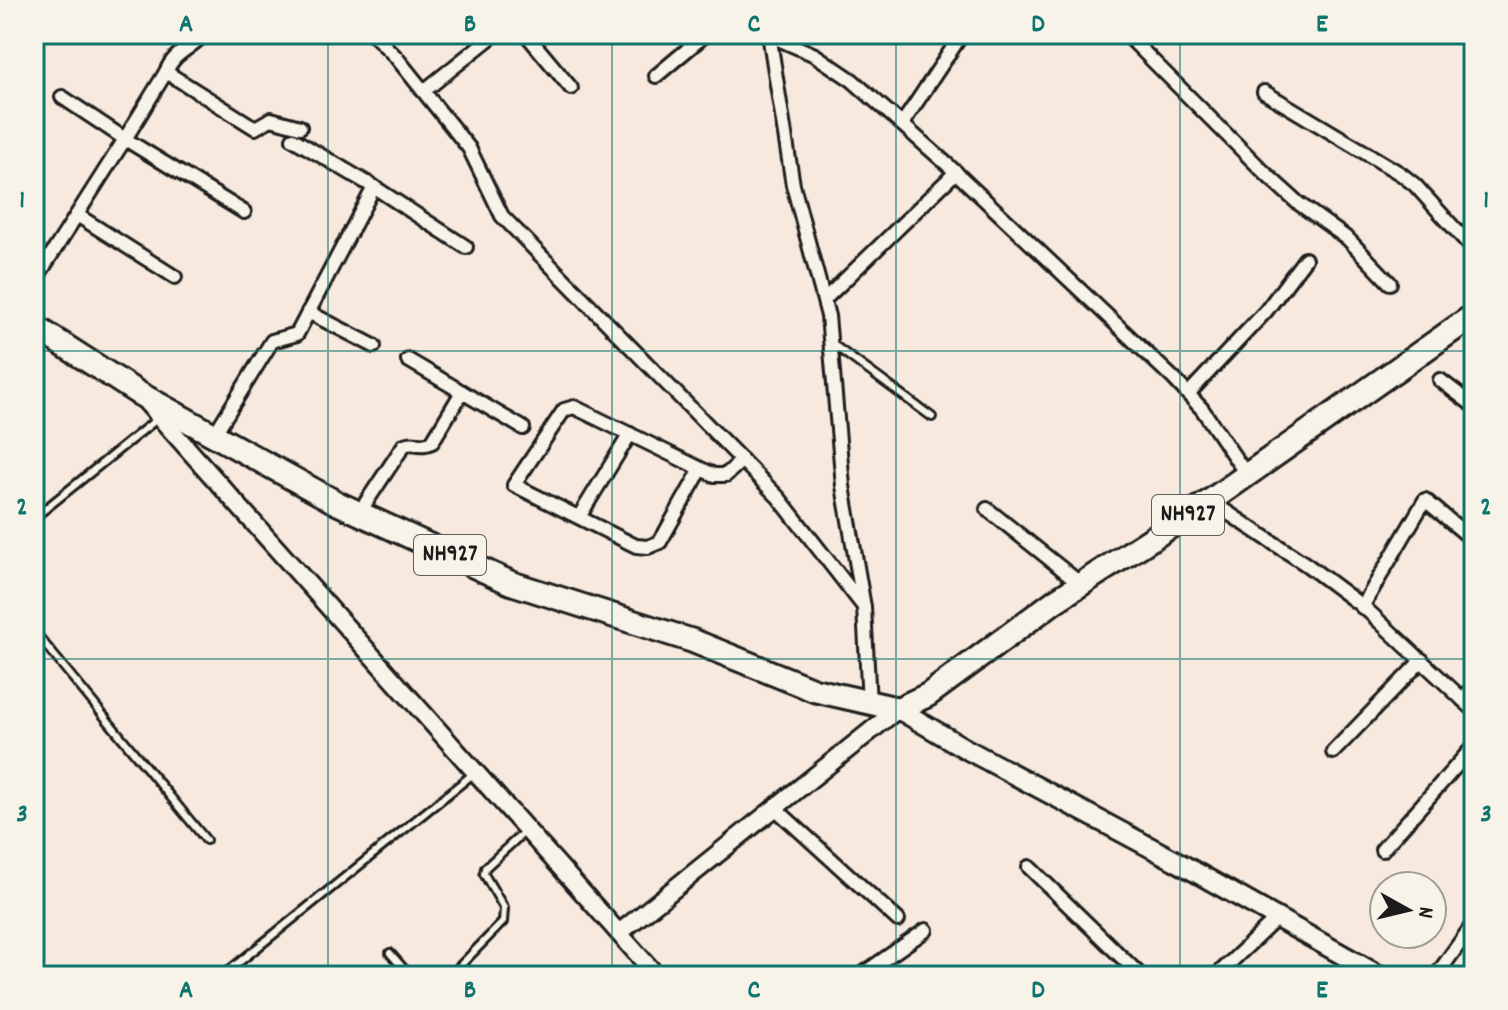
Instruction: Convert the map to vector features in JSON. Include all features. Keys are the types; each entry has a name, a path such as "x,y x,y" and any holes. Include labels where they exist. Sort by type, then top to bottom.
{"highway":[{"name":"NH927","path":"34,326 138,393 214,435 359,513 511,583 693,641 814,690 898,709 928,695 1081,584 1210,501 1474,315"}],"main road":[{"path":"138,393 657,976"},
{"path":"619,933 898,709 1380,976"}],"street":[{"path":"34,282 125,139 172,57 193,45 204,34"},
{"path":"373,34 396,57 469,148 502,216 779,498 864,607"},
{"path":"424,91 495,34"},
{"path":"526,34 571,88"},
{"path":"656,76 706,34"},
{"path":"902,124 962,34"},
{"path":"1126,34 1267,175 1298,203 1348,239 1390,283"},
{"path":"769,35 833,65 956,172 1188,394 1202,409 1246,474"},
{"path":"769,35 793,185 824,300 843,486 864,607 869,704"},
{"path":"166,72 255,128 271,119 297,133 466,247"},
{"path":"1264,92 1401,174 1415,185 1474,250"},
{"path":"62,97 244,212"},
{"path":"824,300 956,172"},
{"path":"214,435 272,341 297,334 374,187"},
{"path":"77,215 175,277"},
{"path":"1188,394 1266,311 1305,259"},
{"path":"308,312 374,346"},
{"path":"408,360 523,428"},
{"path":"1440,380 1474,406"},
{"path":"359,513 404,445 412,442 425,446 432,442 462,392"},
{"path":"701,469 660,542 648,547 636,546 514,485 564,410 574,407 720,476 726,475 742,460"},
{"path":"579,517 630,434"},
{"path":"1362,607 1425,500 1474,541"},
{"path":"1210,501 1307,565 1362,607 1474,710"},
{"path":"987,509 1081,584"},
{"path":"1333,752 1422,660"},
{"path":"1463,700 1474,685"},
{"path":"1382,850 1474,746"},
{"path":"776,809 898,920"},
{"path":"1029,867 1141,976"},
{"path":"1216,976 1277,918"},
{"path":"1436,976 1474,923"},
{"path":"860,976 926,930"}],"lane":[{"path":"830,342 932,417"},
{"path":"34,518 160,417"},
{"path":"34,631 206,840"},
{"path":"222,976 476,772"},
{"path":"450,976 503,922 504,908 486,879 485,868 527,829"},
{"path":"390,953 410,976"}]}
